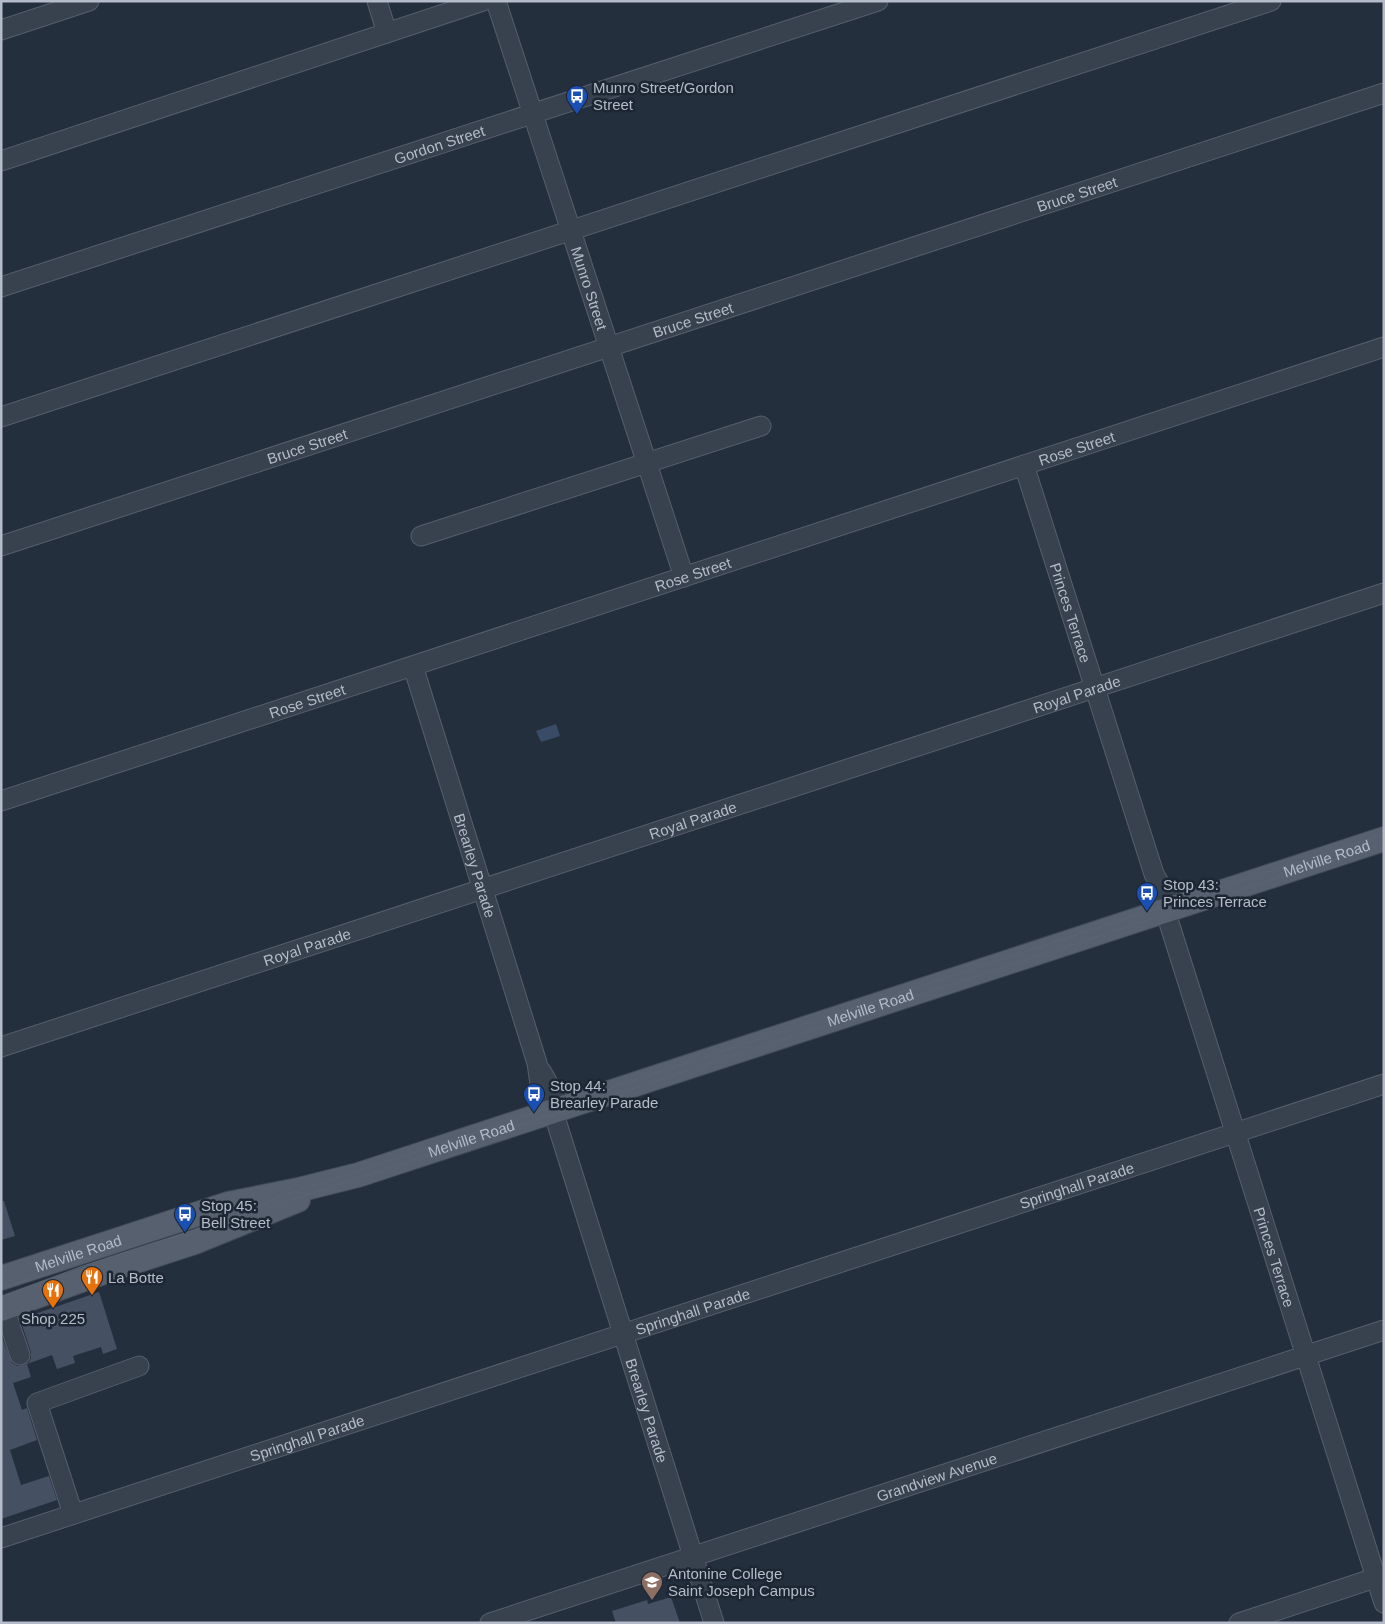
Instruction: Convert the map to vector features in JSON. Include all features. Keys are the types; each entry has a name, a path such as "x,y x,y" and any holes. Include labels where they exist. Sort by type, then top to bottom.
{"main road":[{"name":"Melville Road","path":"3,1309 118,1267 194,1242 358,1175 1384,839"},
{"name":"Melville Road","path":"1,1278 228,1204 298,1190 358,1175"}],"street":[{"path":"1,30 89,1"},
{"path":"377,1 387,33"},
{"path":"1,161 483,1"},
{"name":"Munro Street","path":"496,1 684,576"},
{"name":"Gordon Street","path":"1,287 878,1"},
{"path":"1,417 1271,1"},
{"name":"Bruce Street","path":"1,546 1384,92"},
{"name":"Rose Street","path":"1,801 1384,347"},
{"path":"421,536 761,426"},
{"name":"Princes Terrace","path":"1024,465 1234,1132 1306,1356 1380,1576 1384,1603"},
{"name":"Royal Parade","path":"1,1047 1384,593"},
{"name":"Brearley Parade","path":"413,666 537,1063 541,1090 553,1111"},
{"name":"Brearley Parade","path":"537,1063 550,1088 553,1111 714,1623"},
{"name":"Springhall Parade","path":"1,1538 1384,1084"},
{"path":"3,1309 20,1355"},
{"name":"Grandview Avenue","path":"490,1623 1384,1330"},
{"path":"73,1514 37,1403 139,1366"},
{"path":"1239,1623 1380,1576"}],"water":[{"path":"556,724 560,736 541,742 536,731"}],"building":[{"path":"1,1201 4,1201 15,1236 1,1240"},
{"path":"99,1292 117,1349 103,1354 101,1347 73,1356 75,1363 57,1369 52,1355 27,1364 31,1377 13,1383 22,1410 27,1408 37,1440 10,1450 21,1485 49,1476 57,1500 1,1519 1,1335 12,1363 17,1366 24,1365 29,1362 31,1352 20,1319"},
{"path":"671,1597 680,1623 616,1623 612,1611 647,1600 648,1604"}],"tram line":[{"path":"1,1297 80,1267 219,1222 278,1197 1384,834"},
{"path":"261,1210 1384,843"},
{"path":"1,1288 53,1272"}],"place":[{"name":"Munro Street/Gordon Street","path":"577,115"},
{"name":"Stop 43: Princes Terrace","path":"1147,912"},
{"name":"Stop 44: Brearley Parade","path":"534,1113"},
{"name":"Stop 45: Bell Street","path":"185,1233"},
{"name":"La Botte","path":"92,1296"},
{"name":"Shop 225","path":"53,1309"},
{"name":"Antonine College Saint Joseph Campus","path":"652,1601"}]}
